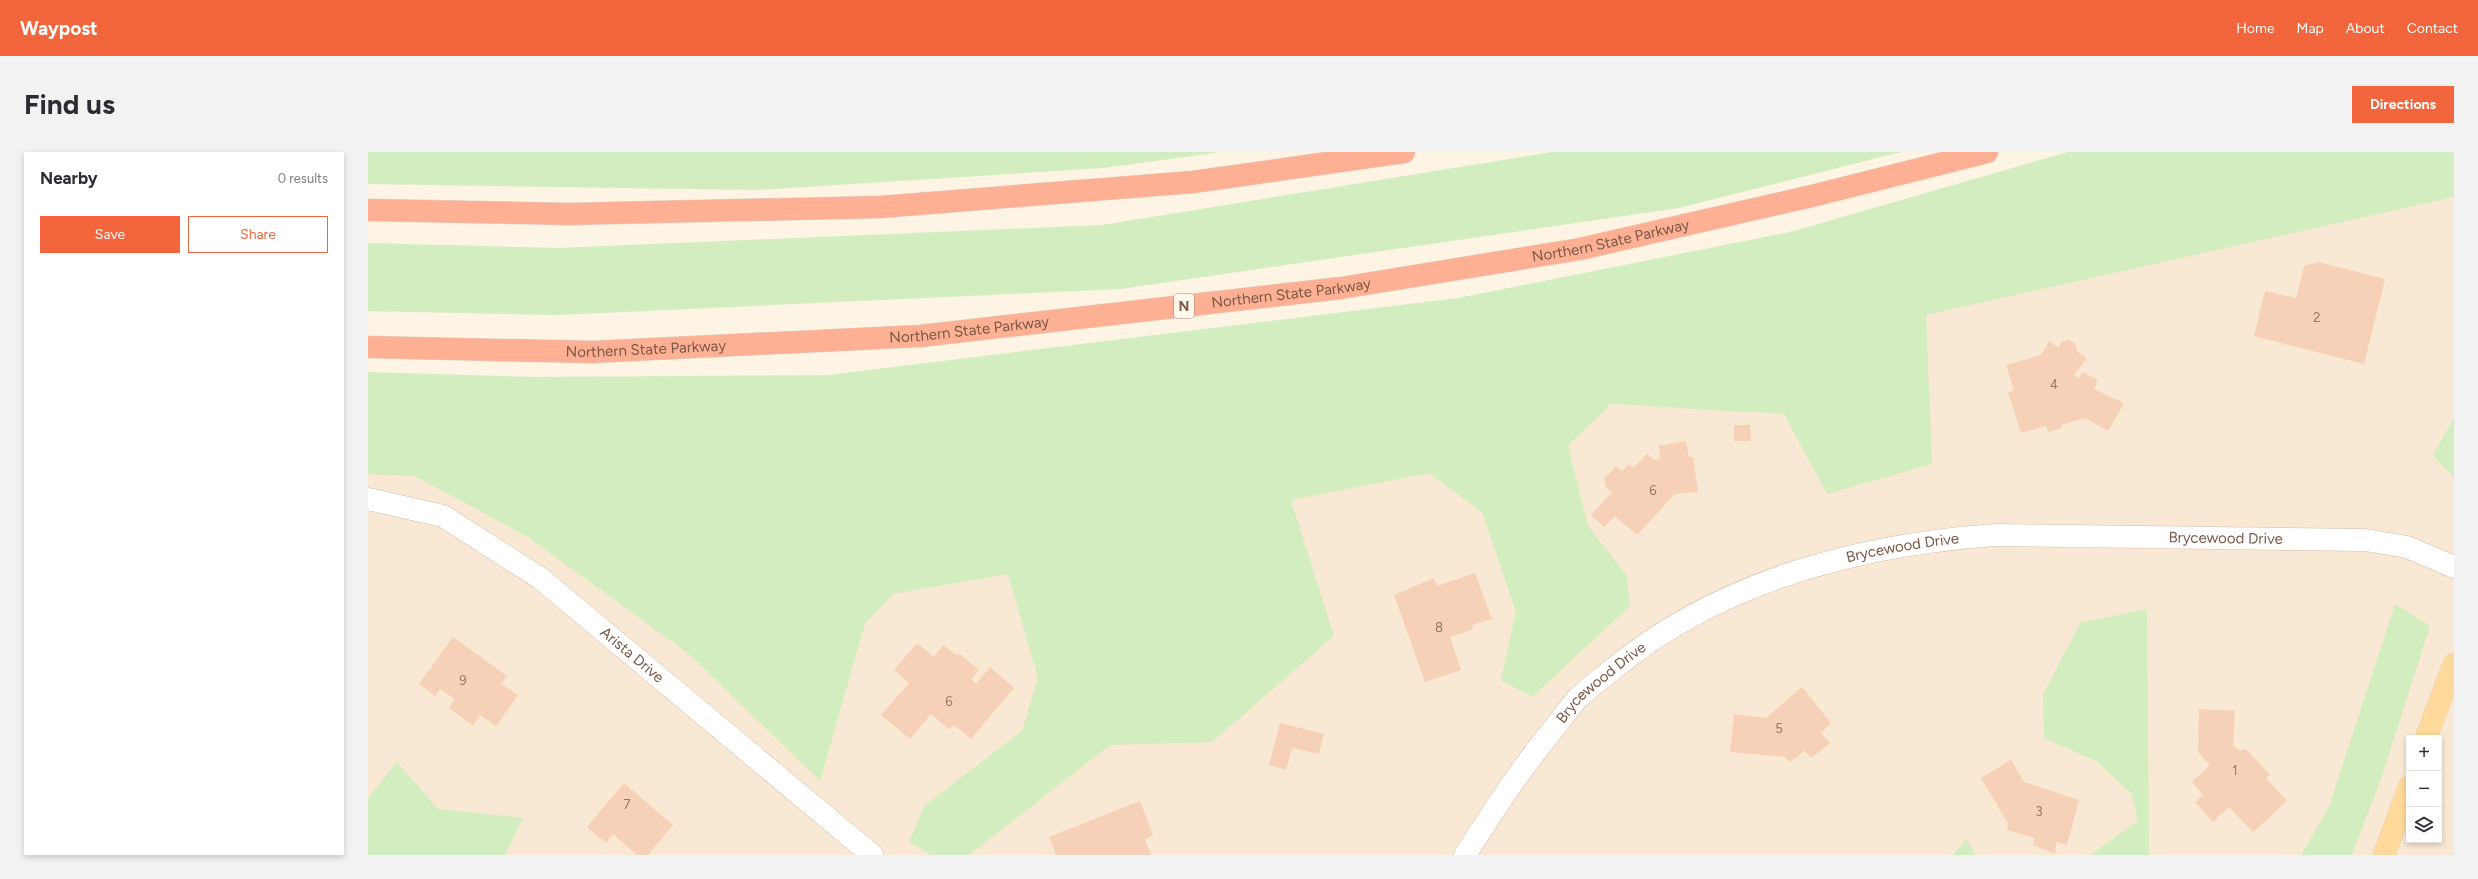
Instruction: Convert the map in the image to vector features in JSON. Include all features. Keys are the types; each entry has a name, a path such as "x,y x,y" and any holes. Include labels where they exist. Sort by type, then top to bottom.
{"highway":[{"path":"368,210 570,214 880,207 1193,182 1404,152"},
{"name":"Northern State Parkway","path":"368,347 592,352 920,336 1341,288 1580,249 1816,195 1987,152"}],"main road":[{"path":"2427,735 2454,664"},
{"path":"2384,855 2406,795"}],"street":[{"name":"Arista Drive","path":"368,499 443,516 540,578 872,855"},
{"name":"Brycewood Drive","path":"1464,855 1517,774 1578,698 1644,643 1709,606 1794,572 1846,557 1934,540 1995,535 2365,540 2407,547 2454,567"}],"shaded area":[{"path":"2454,152 2454,855 368,855 368,422 857,444"}],"green space":[{"path":"368,152 1222,152 1103,168 758,190 368,184"},
{"path":"1552,152 1901,152 1679,208 1120,289 559,315 368,311 368,243 558,248 1102,225"},
{"path":"2068,152 2454,152 2454,197 1926,315 1932,464 1827,494 1784,414 1611,404 1568,446 1588,526 1627,576 1630,606 1532,697 1501,680 1516,612 1482,512 1429,473 1291,500 1334,636 1212,742 1110,745 969,855 932,855 909,842 924,806 1022,731 1038,678 1008,574 893,594 865,624 820,781 689,654 528,537 415,476 368,474 368,372 534,377 828,375 1458,298 1790,232"},
{"path":"2454,418 2454,478 2433,455"},
{"path":"2395,604 2430,626 2382,776 2352,855 2301,855 2329,807"},
{"path":"2147,609 2149,855 2090,855 2138,821 2131,793 2096,761 2044,738 2043,695 2080,623"},
{"path":"397,762 438,809 523,818 505,855 368,855 368,798"},
{"path":"1966,839 1976,855 1953,855"}],"building":[{"path":"2318,262 2385,279 2364,364 2254,336 2265,291 2296,298 2304,266"},
{"path":"2069,340 2075,343 2077,351 2087,358 2074,375 2078,379 2083,372 2098,380 2094,389 2124,403 2108,431 2085,418 2061,425 2062,428 2048,432 2046,426 2021,433 2008,392 2014,391 2006,365 2041,355 2049,341 2059,348 2061,342"},
{"path":"1734,425 1750,425 1751,441 1734,441"},
{"path":"1686,441 1689,457 1693,457 1698,492 1675,494 1637,535 1615,516 1604,527 1591,515 1612,492 1606,488 1604,479 1616,466 1622,471 1629,464 1633,468 1647,454 1654,460 1660,459 1659,446"},
{"path":"1475,573 1492,619 1472,625 1473,629 1450,637 1461,670 1425,682 1394,595 1434,578 1437,586"},
{"path":"453,637 507,676 501,684 518,695 496,726 480,715 473,726 449,708 455,699 440,689 435,696 419,684"},
{"path":"917,643 934,657 943,645 956,655 960,654 979,670 971,679 976,684 990,667 1014,688 971,739 954,725 949,729 931,714 910,739 881,715 909,683 894,670"},
{"path":"1802,687 1831,723 1821,733 1830,743 1811,758 1805,751 1790,762 1785,757 1730,752 1734,714 1766,718"},
{"path":"2199,709 2235,711 2233,745 2240,751 2246,749 2270,775 2266,778 2287,801 2253,832 2229,807 2213,822 2195,802 2203,795 2192,782 2210,765 2198,752"},
{"path":"1280,723 1324,734 1319,754 1292,748 1286,770 1269,765"},
{"path":"2011,760 2024,782 2079,800 2067,845 2056,842 2055,854 2033,845 2035,838 2007,830 2008,823 1981,778"},
{"path":"624,783 673,825 648,855 637,855 613,834 606,843 587,827"},
{"path":"1140,801 1153,835 1145,839 1151,855 1056,855 1049,837"}]}
